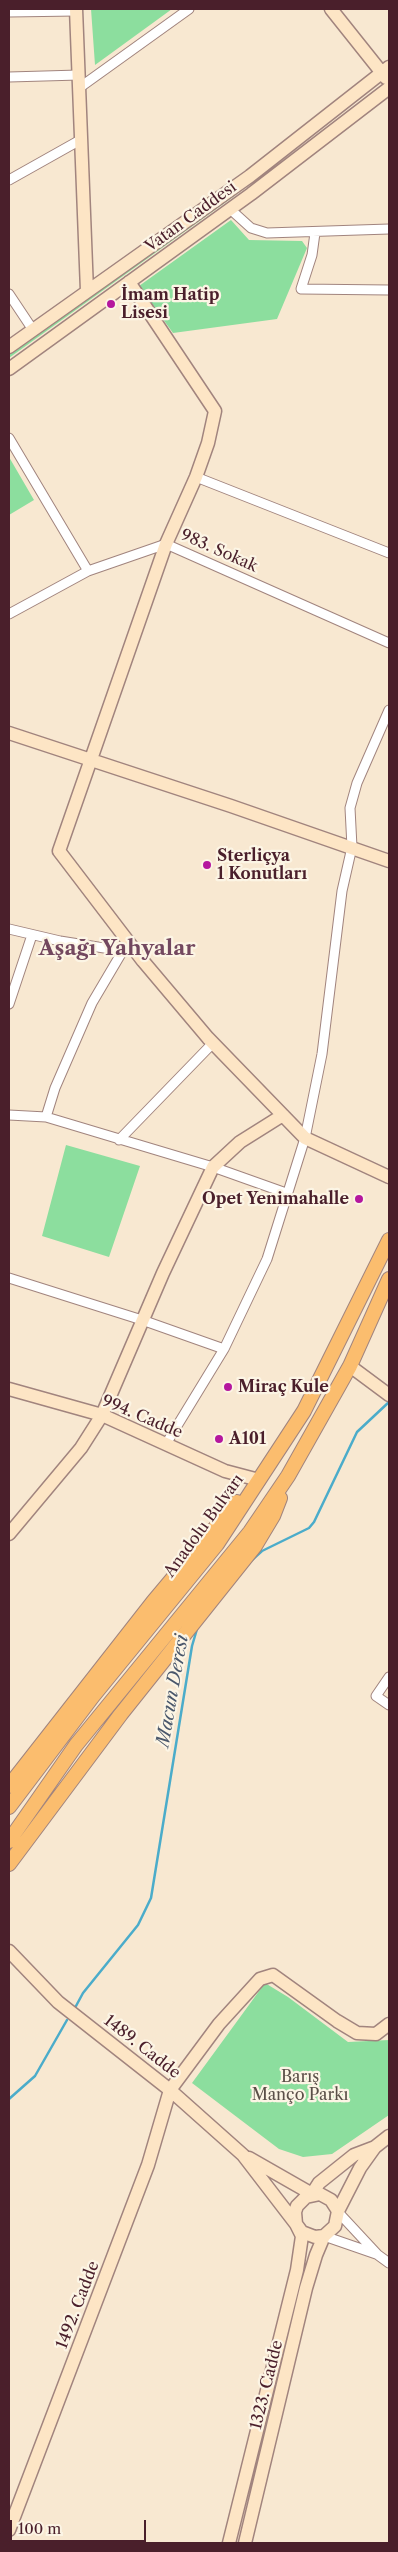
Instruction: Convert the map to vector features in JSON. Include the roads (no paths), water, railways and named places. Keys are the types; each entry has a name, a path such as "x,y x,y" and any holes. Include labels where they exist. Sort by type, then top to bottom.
{"main road":[{"name":"Anadolu Bulvarı","path":"9,1807 93,1696 217,1544 304,1411 389,1240"},
{"path":"10,1839 76,1746 250,1532 288,1476 350,1366 389,1279"},
{"path":"9,1864 121,1714 255,1546 273,1516 288,1476"},
{"path":"9,1786 159,1594 227,1512 259,1480"}],"street":[{"path":"79,88 189,9"},
{"path":"330,9 387,74"},
{"path":"9,12 76,10 87,291"},
{"name":"Vatan Caddesi","path":"9,347 250,176 387,74"},
{"path":"9,77 79,75"},
{"name":"Vatan Caddesi","path":"9,369 230,208 389,88"},
{"path":"9,180 82,139"},
{"path":"230,208 251,228 259,231 315,233 389,229"},
{"path":"315,233 312,256 301,289 389,290"},
{"path":"129,282 215,411 208,443 196,477 166,544 59,851 126,946 213,1043 305,1138 389,1177"},
{"path":"9,294 33,330"},
{"path":"9,438 88,571"},
{"path":"196,477 389,553"},
{"name":"983. Sokak","path":"9,614 88,571 166,544 389,643"},
{"path":"166,1444 224,1349 267,1259 286,1193 305,1138 322,1054 342,891 352,847 350,808 357,783 389,710"},
{"path":"9,733 389,861"},
{"path":"9,929 32,935 126,946"},
{"path":"9,1004 32,935"},
{"path":"46,1118 55,1088 92,1003 126,946"},
{"path":"119,1140 213,1043"},
{"path":"9,1115 46,1118 213,1167 286,1193"},
{"path":"9,1534 81,1448 102,1415 142,1320 213,1167 240,1142 283,1115"},
{"path":"9,1278 142,1320 224,1349"},
{"path":"350,1366 389,1394"},
{"name":"994. Cadde","path":"9,1389 102,1415 225,1471 259,1480"},
{"path":"389,1677 376,1696 389,1705"},
{"name":"1489. Cadde","path":"9,1941 22,1964"},
{"name":"1489. Cadde","path":"9,1951 58,2002 170,2090 243,2155 296,2224"},
{"path":"9,1959 22,1964"},
{"path":"170,2090 219,2024 260,1979 273,1975 357,2033 376,2034 389,2024"},
{"name":"1492. Cadde","path":"9,2530 148,2165 170,2090"},
{"path":"324,2236 336,2226 338,2212 352,2180 375,2147 389,2136"},
{"path":"229,2543 296,2278 302,2236 295,2218 297,2206 312,2194 319,2183 354,2155 375,2147"},
{"name":"1489. Cadde","path":"243,2155 312,2194"},
{"path":"312,2194 326,2196 336,2205 338,2212 378,2255"},
{"path":"296,2224 306,2235 324,2236 378,2255 389,2262"},
{"name":"1323. Cadde","path":"245,2543 306,2288 316,2254 324,2236"}],"waterway":[{"name":"Macun Deresi","path":"252,1560 262,1551 309,1528 314,1522 357,1432 389,1402"},
{"name":"Macun Deresi","path":"76,2006 83,1993 138,1925 151,1898 192,1646 197,1629"},
{"name":"Macun Deresi","path":"9,2099 35,2076 67,2020"}],"place":[{"name":"İmam Hatip Lisesi","path":"111,304"},
{"name":"Sterliçya 1 Konutları","path":"207,865"},
{"name":"Opet Yenimahalle","path":"359,1199"},
{"name":"Miraç Kule","path":"228,1387"},
{"name":"A101","path":"219,1439"}],"district":[{"name":"Aşağı Yahyalar","path":"117,949"}],"park label":[{"name":"Barış Manço Parkı","path":"300,2086"}]}
